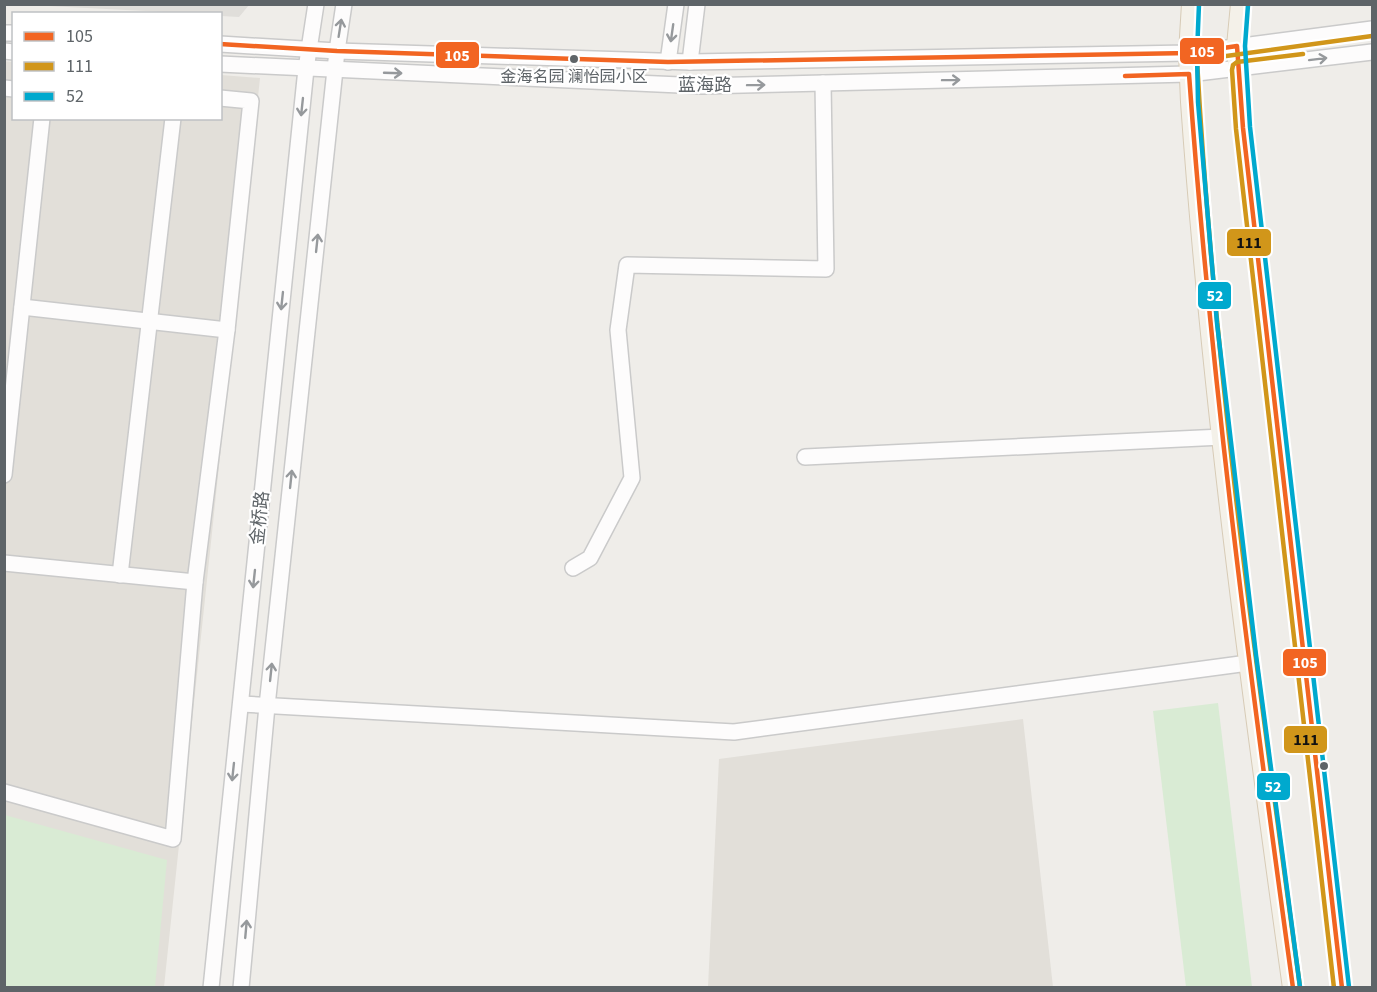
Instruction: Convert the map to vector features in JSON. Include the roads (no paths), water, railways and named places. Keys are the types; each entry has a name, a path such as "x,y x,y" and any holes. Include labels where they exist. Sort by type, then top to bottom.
{"main road":[{"path":"1192,4 1189,74 1222,437 1248,663 1293,987"},
{"path":"1240,4 1237,46 1244,129 1342,987"}],"street":[{"name":"金桥路","path":"211,987 306,69 316,4"},
{"name":"金桥路","path":"241,987 267,706 337,51 344,4"},
{"path":"669,62 676,4"},
{"path":"690,62 697,4"},
{"name":"蓝海路","path":"222,44 337,51 690,62 1189,53 1372,29"},
{"name":"蓝海路","path":"222,64 702,86 1189,74 1372,52"},
{"path":"573,568 590,558 632,478 618,330 627,265 826,268 823,83"},
{"path":"4,792 173,839 195,582 251,101 222,98"},
{"path":"4,475 42,120"},
{"path":"120,575 173,120"},
{"path":"22,307 226,330"},
{"path":"805,457 1222,437"},
{"path":"4,563 195,582"},
{"path":"241,704 734,732 1248,663"}],"place":[{"name":"金海名园 澜怡园小区","path":"574,59"}]}
